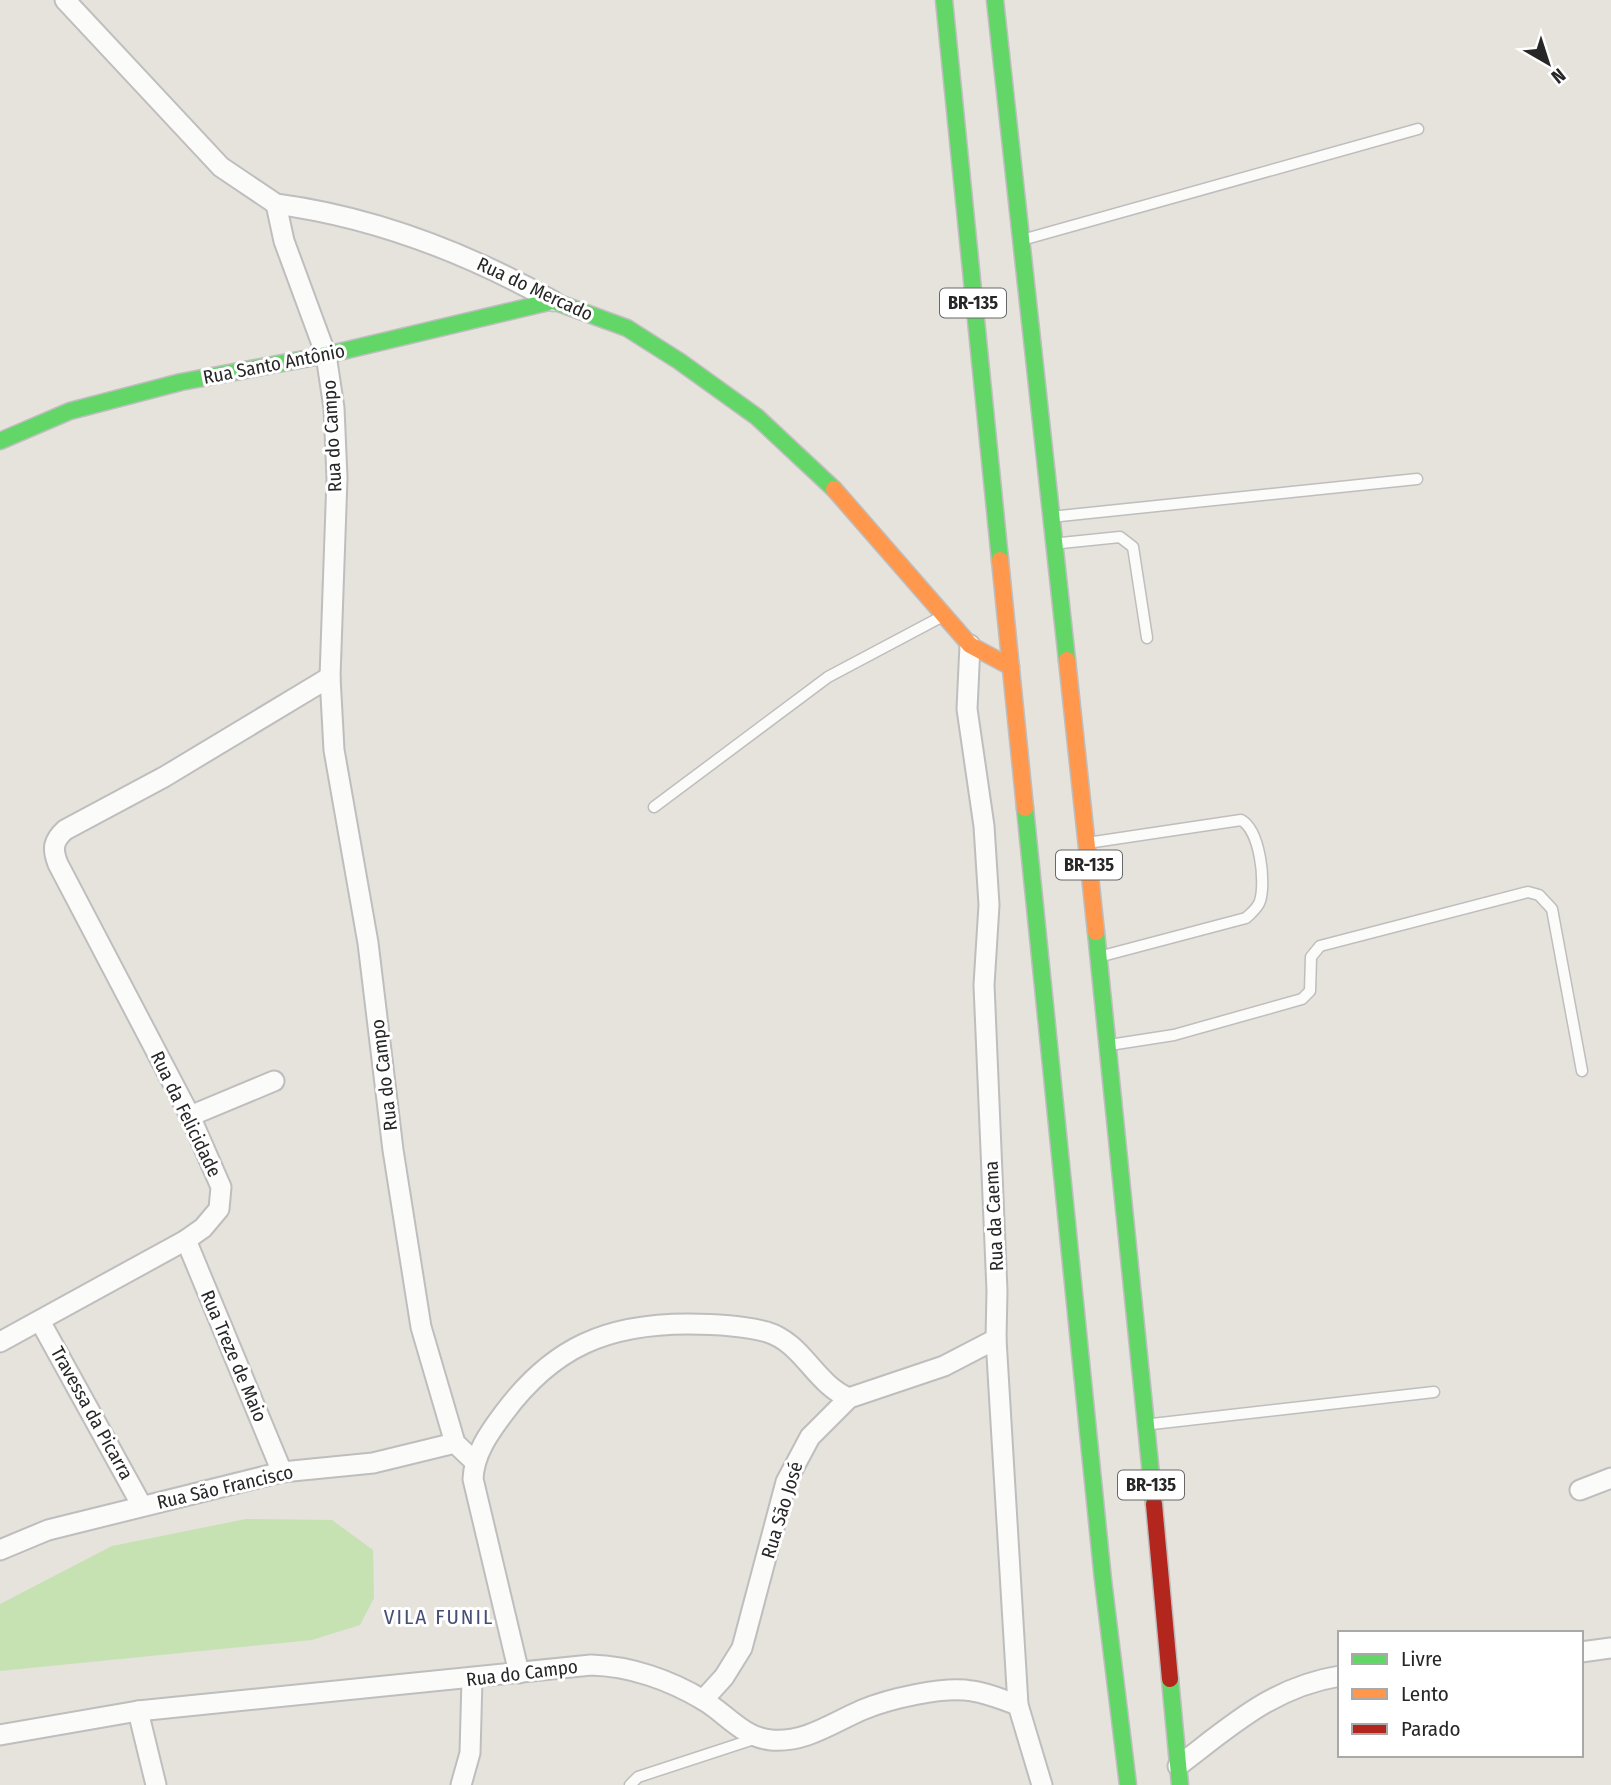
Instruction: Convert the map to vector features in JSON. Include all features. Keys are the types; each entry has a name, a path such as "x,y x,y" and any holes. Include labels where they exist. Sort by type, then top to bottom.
{"main road":[{"name":"BR-135","path":"944,0 1103,1580 1128,1785"},
{"name":"BR-135","path":"995,0 1108,1045 1179,1775"},
{"path":"946,17 975,168 996,405 1002,423"},
{"name":"Rua Santo Antônio","path":"0,441 70,411 127,395 181,382 326,355 553,301"},
{"name":"Rua do Mercado","path":"553,301 627,328 757,417 825,478 970,645 1011,667"},
{"path":"1024,433 1043,425"},
{"path":"970,645 993,632 1000,621 1004,606"}],"street":[{"name":"Rua do Mercado","path":"65,0 222,167 261,197 276,204 398,231 479,262 553,301"},
{"name":"Rua do Campo","path":"276,204 284,241 326,355 334,408 337,478 330,677 334,750 368,943 393,1150 421,1327 455,1443"},
{"name":"Rua da Caema","path":"970,645 967,709 984,826 989,905 984,985 997,1291 996,1339 1018,1705 1042,1785"},
{"name":"Rua da Felicidade","path":"0,1342 186,1240 212,1218 222,1200 221,1187 190,1116 58,864 54,846 65,830 206,753 330,677"},
{"path":"190,1116 274,1081"},
{"name":"Rua Treze de Maio","path":"186,1240 282,1472"},
{"name":"Travessa da Picarra","path":"40,1321 142,1506"},
{"path":"519,1673 473,1479 475,1462 502,1415 524,1386 544,1369 604,1333 634,1326 720,1324 770,1333 788,1342 829,1388 849,1398"},
{"name":"Rua São José","path":"703,1700 724,1677 742,1648 795,1460 810,1437 849,1398 944,1366 996,1339"},
{"path":"455,1443 475,1462"},
{"name":"Rua São Francisco","path":"0,1550 48,1530 282,1472 373,1463 455,1443"},
{"path":"1580,1490 1611,1478"},
{"path":"1583,1652 1611,1647"},
{"name":"Rua do Campo","path":"0,1735 138,1711 610,1666 655,1678 703,1700 757,1738"},
{"path":"1179,1775 1271,1697 1315,1680 1338,1676"},
{"path":"461,1785 470,1753 472,1679"},
{"path":"757,1738 790,1740 812,1734 874,1706 957,1690 973,1691 1018,1705"},
{"path":"138,1711 156,1785"}],"lane":[{"path":"1022,240 1418,129"},
{"path":"1052,516 1417,479"},
{"path":"1054,545 1120,537 1128,541 1133,547 1147,638"},
{"path":"654,807 828,677 945,615"},
{"path":"1086,843 1241,820 1252,830 1265,880 1259,905 1246,918 1098,957"},
{"path":"1108,1045 1174,1035 1301,999 1310,991 1311,957 1320,946 1528,891 1539,895 1552,909 1582,1072"},
{"path":"1145,1424 1434,1392"},
{"path":"630,1785 638,1777 757,1738"}],"green space":[{"path":"246,1519 332,1520 373,1550 374,1598 360,1625 312,1640 0,1671 0,1604 112,1546"}],"traffic: fast":[{"path":"944,0 1000,560"},
{"path":"995,0 1067,660"},
{"path":"0,441 70,411 181,382 326,355 553,301 627,328 679,361 757,417 834,489"},
{"path":"1025,808 1103,1580 1128,1785"},
{"path":"1096,932 1154,1504"},
{"path":"1170,1679 1180,1785"}],"traffic: slow":[{"path":"834,489 970,645 1011,667"},
{"path":"1000,560 1025,808"},
{"path":"1067,660 1096,932"}],"traffic: jam":[{"path":"1154,1504 1170,1679"}],"district":[{"name":"VILA FUNIL","path":"439,1617"}]}
